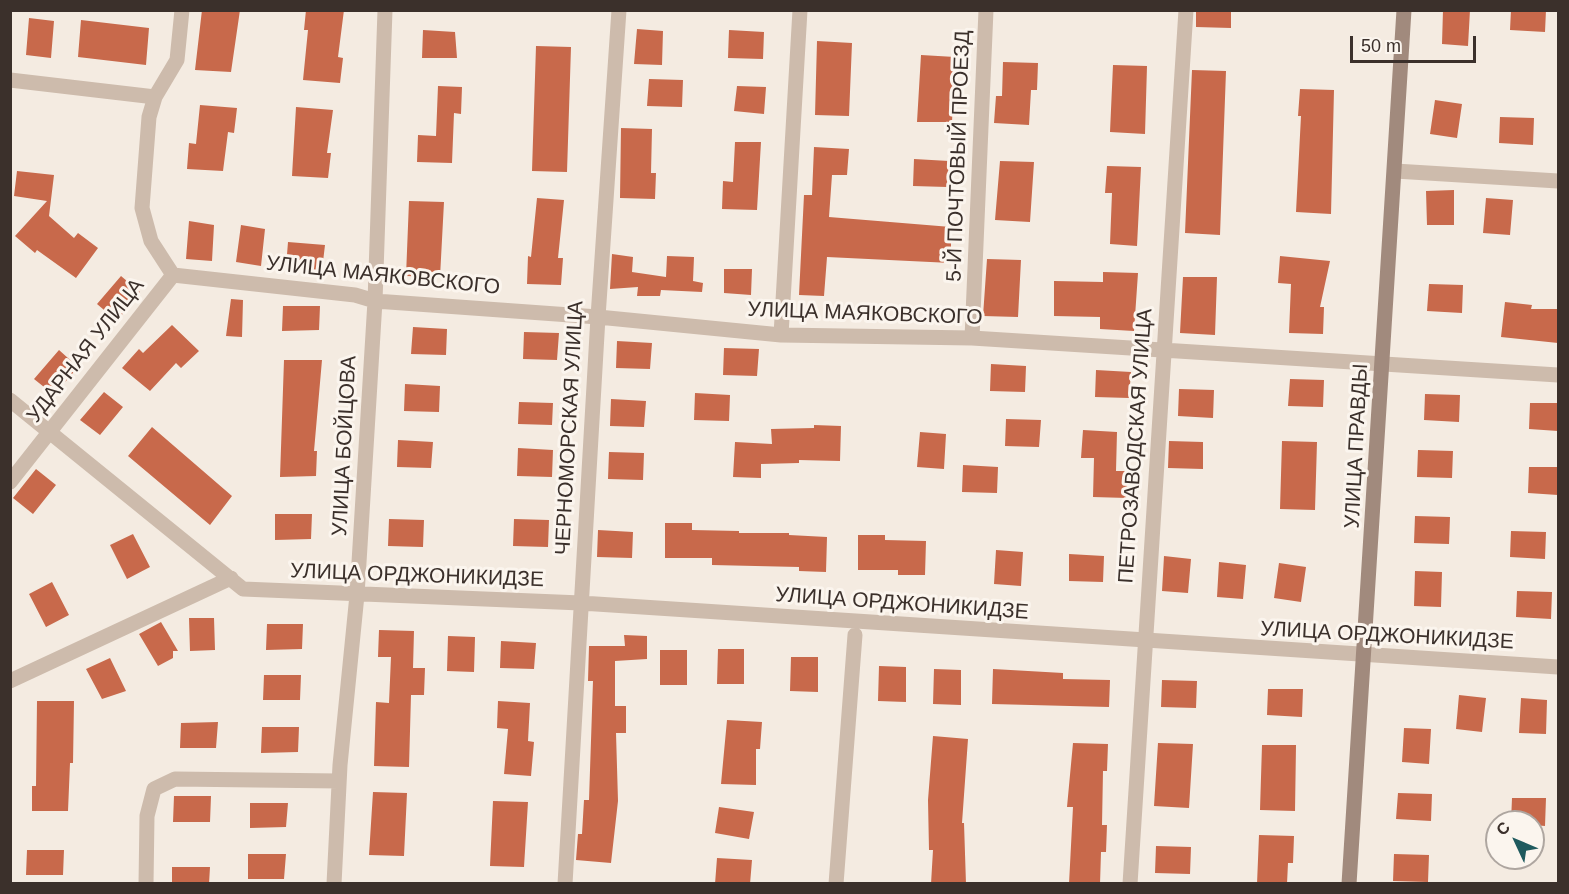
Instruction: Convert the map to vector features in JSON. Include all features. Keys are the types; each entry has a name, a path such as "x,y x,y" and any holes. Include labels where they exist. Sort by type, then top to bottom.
{"street":[{"path":"172,275 151,241 142,208 144,153 149,117 155,97 177,60 182,10"},
{"name":"УЛИЦА БОЙЦОВА","path":"334,884 339,781 357,595 375,301 385,10"},
{"name":"ЧЕРНОМОРСКАЯ УЛИЦА","path":"565,884 598,317 619,10"},
{"path":"781,335 800,10"},
{"name":"5-Й ПОЧТОВЫЙ ПРОЕЗД","path":"972,338 986,10"},
{"name":"ПЕТРОЗАВОДСКАЯ УЛИЦА","path":"1130,884 1162,349 1186,10"},
{"name":"УЛИЦА ПРАВДЫ","path":"1349,884 1366,656 1404,10"},
{"path":"10,80 155,97"},
{"path":"1395,171 1558,181"},
{"name":"УЛИЦА МАЯКОВСКОГО","path":"172,275 355,295 375,301 598,317 781,335 972,338 1383,362 1558,375"},
{"name":"УДАРНАЯ УЛИЦА","path":"10,482 172,275"},
{"path":"10,400 49,434 231,578 10,681"},
{"name":"УЛИЦА ОРДЖОНИКИДЗЕ","path":"231,578 243,589 581,603 1558,667"},
{"path":"836,884 855,635"},
{"path":"146,884 147,816 154,789 175,779 339,781"}],"building":[{"path":"202,10 240,10 231,72 195,70"},
{"path":"306,10 344,10 338,57 343,58 340,83 303,80 308,30 304,30"},
{"path":"1196,10 1231,10 1231,28 1196,27"},
{"path":"1443,10 1470,10 1468,46 1442,44"},
{"path":"1511,10 1546,10 1545,32 1510,30"},
{"path":"29,18 54,21 51,58 26,55"},
{"path":"81,20 149,28 146,65 78,57"},
{"path":"637,29 663,31 662,65 634,64"},
{"path":"423,30 455,32 457,58 422,58"},
{"path":"729,30 764,32 763,59 728,58"},
{"path":"817,41 852,43 849,116 815,115"},
{"path":"536,46 571,47 567,172 532,171"},
{"path":"921,55 955,57 952,122 917,122"},
{"path":"1003,62 1038,63 1037,90 1031,90 1029,125 994,123 996,96 1002,96"},
{"path":"1113,65 1147,66 1145,134 1110,132"},
{"path":"1192,70 1226,71 1220,235 1185,233"},
{"path":"649,79 683,80 682,107 647,106"},
{"path":"438,86 462,87 461,114 454,113 452,163 417,162 418,135 436,136"},
{"path":"737,86 766,87 764,114 734,111"},
{"path":"1300,89 1334,90 1331,214 1296,212 1301,116 1298,116"},
{"path":"1435,100 1462,104 1457,138 1430,134"},
{"path":"200,105 237,108 234,133 228,132 223,171 187,169 189,143 196,144"},
{"path":"296,107 333,110 327,153 331,153 328,178 292,176"},
{"path":"1500,117 1534,118 1533,145 1499,143"},
{"path":"621,128 652,129 651,173 656,173 655,199 620,198"},
{"path":"735,142 761,142 757,210 722,209 723,181 733,182"},
{"path":"814,147 849,149 847,175 832,175 829,217 951,227 951,263 827,257 824,296 799,295 804,195 812,195"},
{"path":"914,159 949,161 947,187 913,186"},
{"path":"1000,161 1034,162 1030,222 995,220"},
{"path":"1107,166 1141,167 1137,246 1110,244 1112,193 1105,193"},
{"path":"17,171 54,175 49,216 74,238 78,233 98,248 76,278 37,250 35,253 15,236 47,201 14,196"},
{"path":"1454,190 1454,225 1427,225 1426,191"},
{"path":"537,198 564,200 558,258 563,258 561,285 527,284 528,256 531,257"},
{"path":"1486,198 1513,200 1510,235 1483,233"},
{"path":"409,201 444,202 440,277 406,276"},
{"path":"189,221 214,225 212,261 186,259"},
{"path":"241,225 265,229 261,266 236,262"},
{"path":"288,242 325,245 322,270 286,267"},
{"path":"612,254 633,257 632,272 666,277 667,256 694,257 693,281 703,283 702,292 661,290 660,296 637,296 638,287 610,289"},
{"path":"1280,256 1330,261 1320,307 1324,307 1323,334 1289,333 1291,284 1278,283"},
{"path":"987,259 1021,260 1018,317 983,316"},
{"path":"724,269 752,269 751,295 724,293"},
{"path":"1103,272 1138,273 1134,331 1100,329 1100,317 1054,316 1054,281 1103,282"},
{"path":"121,276 140,292 117,321 97,304"},
{"path":"1183,277 1217,277 1215,335 1180,333"},
{"path":"1429,284 1463,285 1462,313 1427,311"},
{"path":"231,299 243,300 242,337 226,336"},
{"path":"1505,302 1532,305 1531,309 1558,309 1558,343 1501,337"},
{"path":"283,306 320,306 319,330 282,331"},
{"path":"172,325 199,351 181,368 176,363 150,391 122,368 139,349 143,353"},
{"path":"413,327 447,329 446,355 411,354"},
{"path":"524,332 559,333 557,360 523,359"},
{"path":"617,341 652,343 650,369 616,368"},
{"path":"724,348 759,349 757,376 723,375"},
{"path":"59,350 78,367 54,395 34,379"},
{"path":"284,360 322,360 314,451 317,451 316,476 280,477"},
{"path":"991,364 1026,366 1025,392 990,391"},
{"path":"1096,370 1131,372 1129,398 1095,397"},
{"path":"1290,379 1324,380 1323,407 1288,406"},
{"path":"405,384 440,386 439,412 404,411"},
{"path":"1179,389 1214,390 1213,418 1178,416"},
{"path":"104,392 123,407 100,435 80,420"},
{"path":"695,393 730,395 729,421 694,420"},
{"path":"1425,394 1460,395 1459,422 1424,420"},
{"path":"611,399 646,401 644,427 610,426"},
{"path":"519,402 553,403 552,425 518,424"},
{"path":"1530,403 1558,403 1558,431 1529,429"},
{"path":"1006,419 1041,420 1039,447 1005,446"},
{"path":"814,425 841,426 840,461 799,460 799,463 761,464 761,478 733,477 735,442 772,444 771,429 814,428"},
{"path":"152,427 232,496 210,525 128,456"},
{"path":"1083,430 1117,432 1116,471 1128,471 1127,498 1093,497 1094,458 1081,458"},
{"path":"920,432 946,434 944,469 917,467"},
{"path":"398,440 433,442 431,468 397,467"},
{"path":"1169,441 1203,442 1203,469 1168,468"},
{"path":"1282,441 1317,442 1315,510 1280,509"},
{"path":"518,448 553,450 552,477 517,476"},
{"path":"1418,450 1453,451 1452,478 1417,477"},
{"path":"609,452 644,453 643,480 608,479"},
{"path":"963,465 998,467 997,493 962,492"},
{"path":"1529,467 1558,467 1558,495 1528,493"},
{"path":"36,469 56,485 33,514 13,498"},
{"path":"275,514 312,514 311,539 275,540"},
{"path":"1415,516 1450,517 1449,544 1414,543"},
{"path":"389,519 424,520 423,547 388,546"},
{"path":"514,519 549,520 548,547 513,546"},
{"path":"665,523 692,523 692,530 789,533 789,535 827,537 826,572 799,571 799,567 712,565 712,558 665,558"},
{"path":"598,530 633,532 632,558 597,557"},
{"path":"1511,531 1546,532 1545,559 1510,557"},
{"path":"133,534 150,567 127,579 110,545"},
{"path":"858,535 885,535 885,540 926,541 925,575 898,575 898,570 858,570"},
{"path":"996,550 1023,552 1021,586 994,584"},
{"path":"1069,554 1104,556 1103,582 1069,581"},
{"path":"1164,556 1191,559 1188,593 1162,591"},
{"path":"1219,562 1246,565 1243,599 1217,597"},
{"path":"1279,563 1306,567 1301,602 1274,598"},
{"path":"1415,571 1442,572 1441,607 1414,606"},
{"path":"52,582 69,615 46,627 29,594"},
{"path":"1517,591 1552,592 1551,619 1516,617"},
{"path":"189,618 214,618 215,650 190,651"},
{"path":"161,622 178,651 173,651 173,658 158,666 139,634"},
{"path":"267,624 303,624 302,649 266,650"},
{"path":"379,630 414,631 413,668 425,668 424,695 411,695 409,767 374,766 376,702 389,703 391,657 378,657"},
{"path":"624,635 647,636 647,659 615,661 615,706 626,706 626,733 616,733 618,801 611,863 576,860 578,834 582,834 584,800 589,800 593,681 588,681 589,646 625,646"},
{"path":"448,636 475,637 474,672 447,671"},
{"path":"501,641 536,643 534,669 500,668"},
{"path":"718,649 744,649 744,684 717,684"},
{"path":"660,650 687,650 687,685 660,685"},
{"path":"791,657 818,657 818,692 790,691"},
{"path":"110,658 126,691 102,699 86,669"},
{"path":"879,666 906,667 906,702 878,701"},
{"path":"934,669 961,670 961,705 933,704"},
{"path":"993,669 1063,673 1063,679 1110,680 1109,707 992,704"},
{"path":"264,675 301,675 300,700 263,700"},
{"path":"1162,680 1197,681 1196,708 1161,707"},
{"path":"1268,689 1303,689 1302,717 1267,715"},
{"path":"1459,695 1486,698 1482,732 1456,729"},
{"path":"1521,698 1547,700 1546,734 1519,733"},
{"path":"37,701 74,701 73,763 70,763 68,811 32,811 32,786 36,786"},
{"path":"498,701 530,703 528,741 534,742 531,776 504,774 508,729 497,728"},
{"path":"727,720 762,722 760,749 756,749 756,785 721,784"},
{"path":"218,722 216,748 180,748 181,723"},
{"path":"262,727 299,727 298,752 261,753"},
{"path":"1404,728 1431,729 1429,764 1402,762"},
{"path":"933,736 968,739 962,823 964,823 966,884 931,884 933,850 929,850 928,800"},
{"path":"1073,743 1108,744 1107,771 1103,771 1102,825 1107,825 1106,852 1101,852 1100,884 1069,884 1073,807 1067,807"},
{"path":"1158,743 1193,744 1189,808 1154,806"},
{"path":"1262,745 1296,745 1295,811 1260,810"},
{"path":"373,792 407,793 404,856 369,855"},
{"path":"1398,793 1432,794 1431,821 1396,819"},
{"path":"174,796 211,796 210,822 173,822"},
{"path":"1512,798 1546,798 1545,826 1545,810 1512,810"},
{"path":"493,801 528,802 524,867 490,866"},
{"path":"250,803 288,803 286,827 250,828"},
{"path":"719,807 754,812 749,839 715,833"},
{"path":"1259,835 1294,836 1293,863 1288,863 1287,884 1257,884"},
{"path":"1156,846 1191,847 1190,874 1155,873"},
{"path":"27,850 64,850 63,875 26,875"},
{"path":"248,854 286,854 284,879 248,879"},
{"path":"1394,854 1429,855 1428,882 1393,881"},
{"path":"717,858 752,860 750,884 715,884"},
{"path":"172,867 210,867 209,884 172,884"}]}
